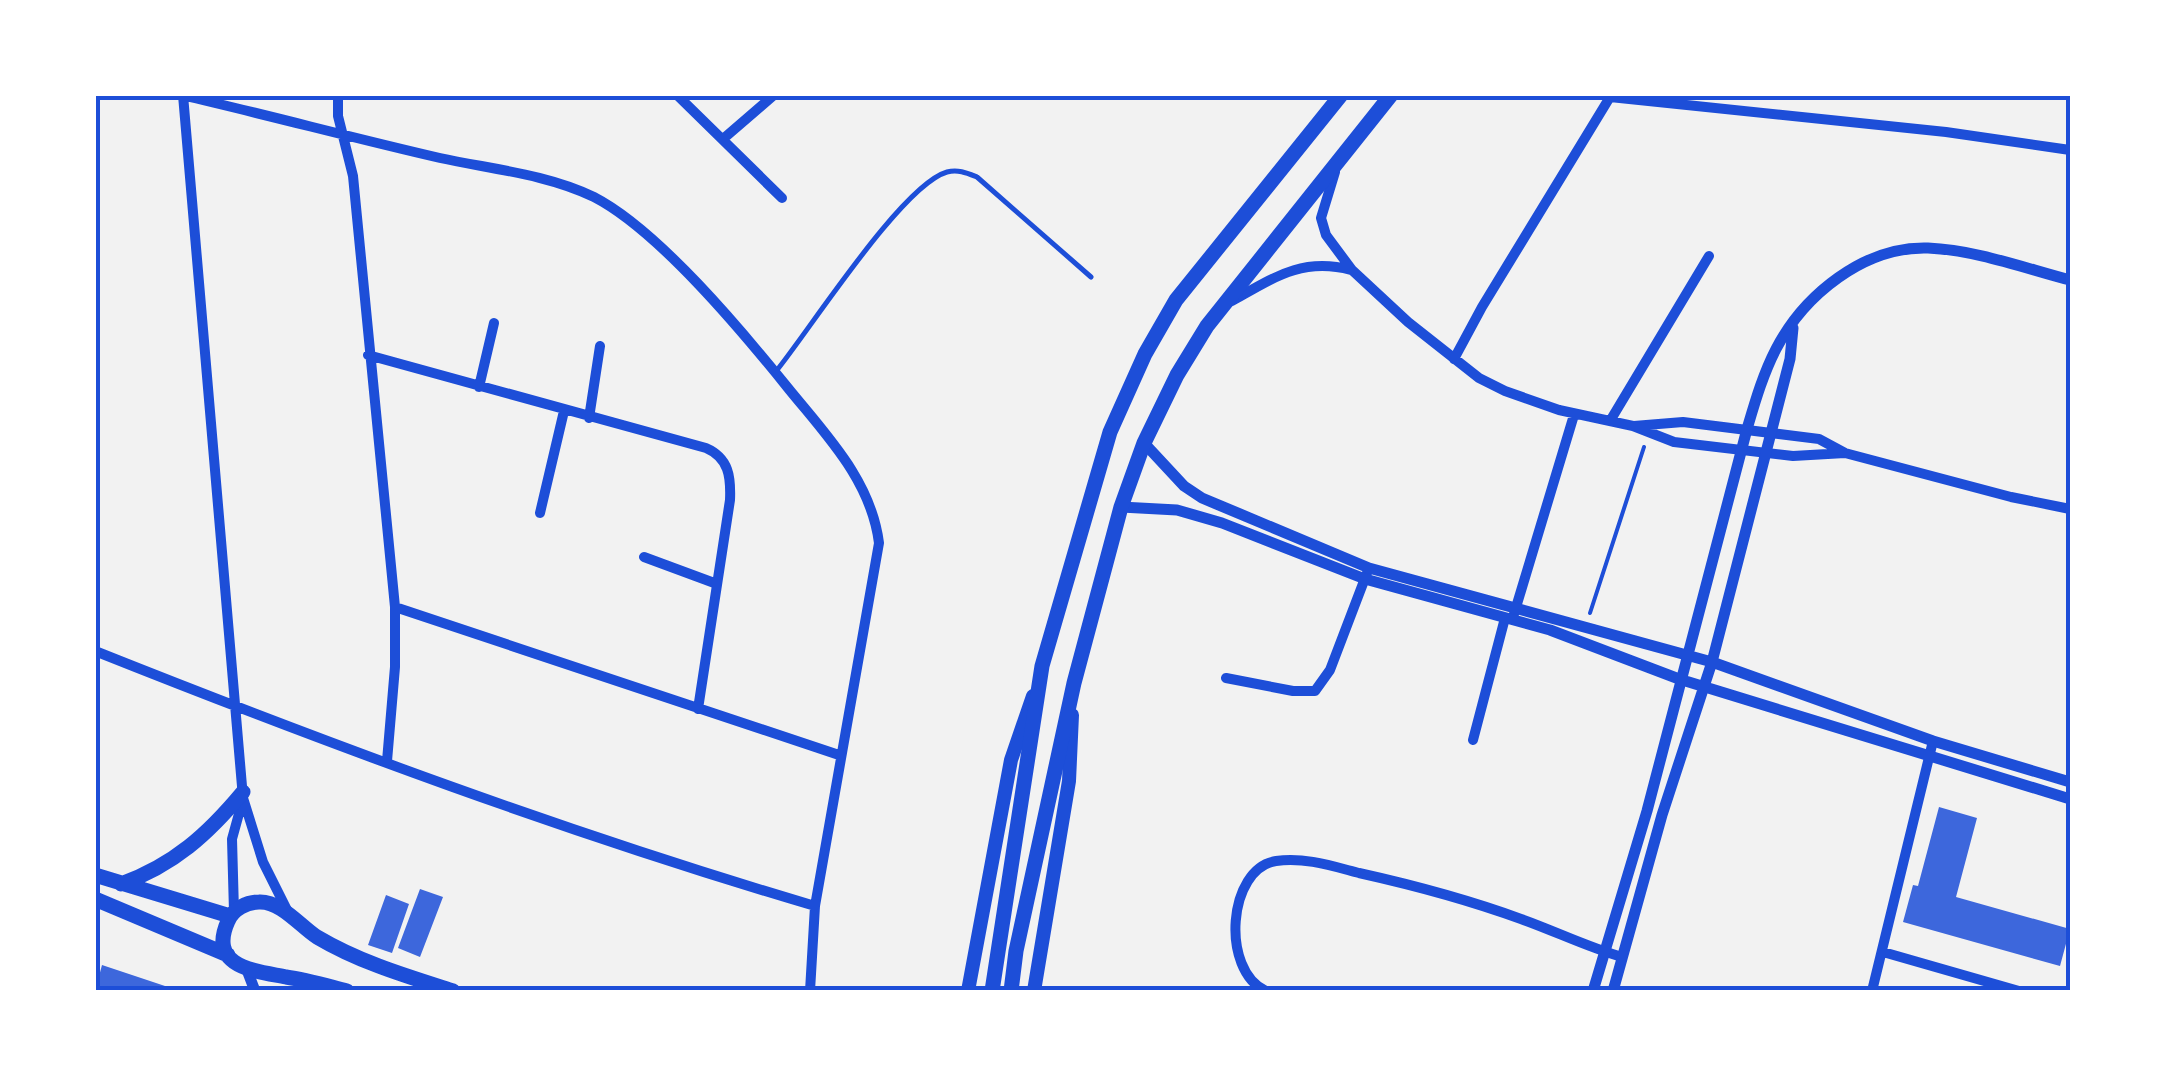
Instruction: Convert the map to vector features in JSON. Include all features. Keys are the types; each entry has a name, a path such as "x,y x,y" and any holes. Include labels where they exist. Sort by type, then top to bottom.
{"main road":[{"path":"968,991 1012,760 1110,432 1144,354 1176,300 1341,95"},
{"path":"1011,991 1074,683 1121,507 1144,443 1177,375 1222,306 1391,95"},
{"path":"992,991 1042,666"},
{"path":"1034,991 1068,781 1074,683"},
{"path":"121,884 155,870 187,850 243,795"},
{"path":"95,875 232,914"},
{"path":"95,899 228,955 247,970 346,991"},
{"path":"228,955 224,938 232,914 250,903 269,903 326,942 364,961 453,991"}],"street":[{"path":"293,920 263,862 243,795 182,95 554,183 594,197 619,212 668,255 775,372 842,454 863,487 876,518 877,567 814,906 810,991"},
{"path":"338,95 338,116 353,176 395,608 388,761"},
{"path":"677,95 782,198"},
{"path":"723,139 774,95"},
{"path":"1454,360 1610,97 1946,132 2070,150"},
{"path":"1339,162 1321,218 1326,235 1352,270 1408,322 1454,360 1505,392 1703,448 1818,457 1844,452"},
{"path":"1593,991 1647,811 1747,429 1772,357 1793,324 1813,299 1840,276 1880,255 1912,248 1972,254 2070,280"},
{"path":"1610,421 1709,256"},
{"path":"1222,306 1270,279 1301,268 1325,263 1352,270"},
{"path":"479,387 494,323"},
{"path":"1612,991 1662,815 1712,662 1790,359 1793,324"},
{"path":"589,418 600,346"},
{"path":"368,355 706,448 723,459 731,481 730,500 698,708"},
{"path":"540,513 564,411"},
{"path":"1473,740 1574,414"},
{"path":"1632,426 1683,422 1819,439 1844,452 2070,509"},
{"path":"1144,443 1184,486 1202,498 1367,574"},
{"path":"1121,507 1177,510 1222,523 1367,574 1511,616 1679,679 2070,799"},
{"path":"644,557 717,584"},
{"path":"1226,678 1305,693 1315,691 1330,670 1367,574"},
{"path":"395,608 839,756"},
{"path":"1511,616 1585,628 1688,654 1933,742 2070,782"},
{"path":"95,651 237,708 612,842 814,906"},
{"path":"1872,991 1933,742"},
{"path":"232,914 232,839 243,795"},
{"path":"1647,811 1662,815"},
{"path":"1266,991 1247,975 1235,950 1242,889 1262,866 1273,861 1317,862 1398,882 1518,918 1622,957"},
{"path":"1883,952 2019,991"},
{"path":"247,970 255,991"}],"lane":[{"path":"775,372 892,216 920,189 948,172 964,171 977,177 1091,277"}],"path":[{"path":"1585,628 1648,435"}],"building":[{"path":"1939,807 1977,818 1956,897 2070,929 2060,966 1903,922 1913,885 1918,886"},
{"path":"420,889 443,897 420,957 398,948"},
{"path":"386,895 409,904 392,953 368,945"},
{"path":"102,965 171,988 170,991 95,991"}]}
